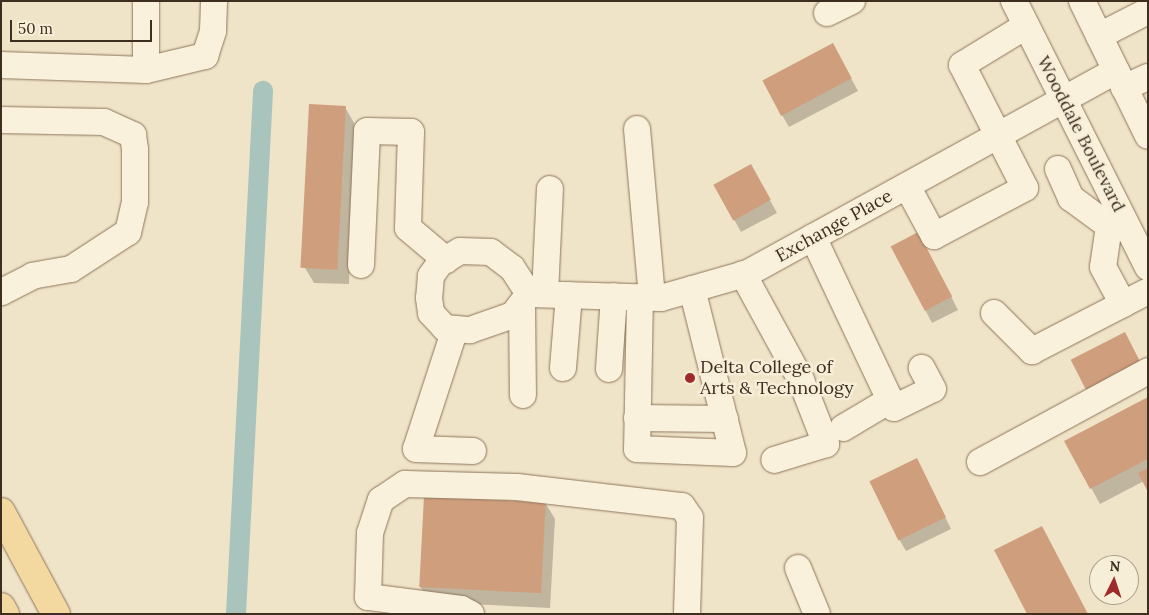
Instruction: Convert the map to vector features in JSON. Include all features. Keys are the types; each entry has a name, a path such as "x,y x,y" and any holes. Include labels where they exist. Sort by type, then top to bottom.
{"main road":[{"path":"4,524 56,614"},
{"path":"1,607 5,614"}],"street":[{"path":"146,1 146,70"},
{"path":"1,64 146,70 205,56 213,31 214,1"},
{"path":"827,13 852,1"},
{"name":"Wooddale Boulevard","path":"1014,1 1082,137 1116,223 1148,267"},
{"path":"1082,1 1148,136"},
{"path":"1098,36 1148,12"},
{"path":"1025,188 1000,135 962,65 1026,26"},
{"name":"Exchange Place","path":"541,297 646,297 692,289 743,274 813,238 1063,100 1120,80 1148,77"},
{"path":"1,120 104,122 125,128 133,134 135,184 128,232 71,269 33,276 1,292"},
{"path":"637,129 646,297 637,449 733,452 692,289"},
{"path":"361,265 367,131 411,132 408,228 446,260"},
{"path":"907,186 934,236 1058,169 1082,137"},
{"path":"1058,169 1071,198 1116,223 1104,267 1123,304"},
{"path":"523,395 541,297 550,189"},
{"path":"813,238 894,408 933,389 922,368"},
{"path":"541,297 513,315 470,330 445,328 432,313 429,298 431,276 446,260 460,251 491,252 512,268 541,297 562,368"},
{"path":"743,274 801,380 826,444 774,460"},
{"path":"994,313 1032,351 1148,291"},
{"path":"609,369 614,296"},
{"path":"455,329 416,449 473,451"},
{"path":"980,462 1148,371"},
{"path":"843,428 890,400"},
{"path":"638,418 724,419"},
{"path":"471,614 461,609 368,597 370,533 381,500 405,484 517,487 682,506 690,518 687,614"},
{"path":"798,568 817,614"}],"building":[{"path":"833,43 852,78 781,116 762,81"},
{"path":"309,104 346,106 337,270 300,268"},
{"path":"751,164 771,200 733,221 713,185"},
{"path":"918,232 952,296 925,311 891,247"},
{"path":"1125,332 1140,362 1086,390 1071,360"},
{"path":"1148,397 1148,459 1090,489 1064,441"},
{"path":"917,458 946,517 898,541 869,481"},
{"path":"1148,468 1148,492 1138,473"},
{"path":"424,496 546,502 541,593 419,587"},
{"path":"1042,526 1088,614 1027,614 994,550"}],"waterway":[{"path":"236,614 263,91"}],"place":[{"name":"Delta College of Arts & Technology","path":"690,378"}]}
